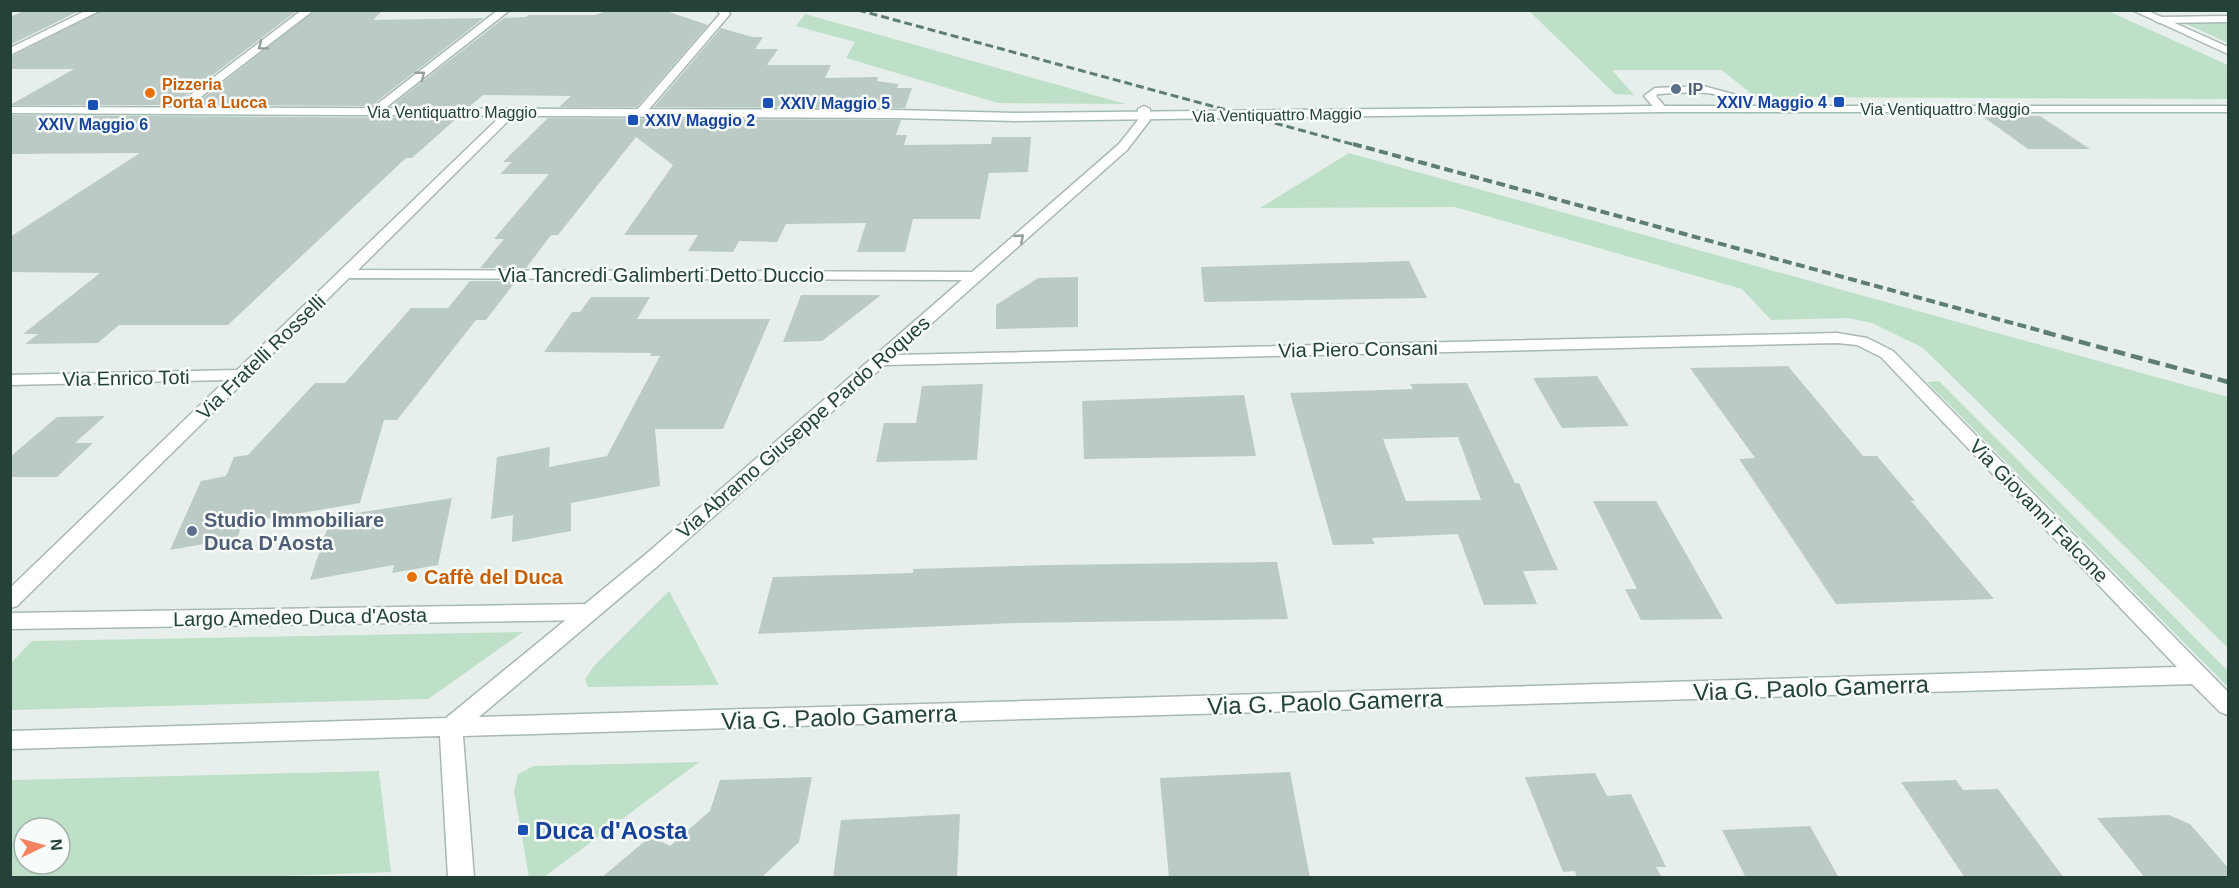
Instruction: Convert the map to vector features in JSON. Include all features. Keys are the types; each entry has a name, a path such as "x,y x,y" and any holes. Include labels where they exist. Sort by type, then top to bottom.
{"street":[{"path":"10,52 96,10"},
{"path":"176,111 309,10"},
{"path":"375,111 505,10"},
{"path":"2138,10 2229,51"},
{"path":"641,112 725,14 723,11"},
{"path":"2159,20 2229,19"},
{"path":"10,41 32,41"},
{"path":"1661,109 1650,96 1655,91 1703,89 1736,98 1749,109"},
{"name":"Via Ventiquattro Maggio","path":"10,110 893,114 1661,109 2229,109"},
{"name":"Via Fratelli Rosselli","path":"10,601 511,112"},
{"name":"Via Abramo Giuseppe Pardo Roques","path":"451,728 590,612 1123,147 1139,129 1144,113"},
{"name":"Via Tancredi Galimberti Detto Duccio","path":"346,274 976,276"},
{"name":"Via Piero Consani","path":"879,360 1838,338"},
{"name":"Via Giovanni Falcone","path":"1838,338 1861,341 1887,354 2229,706"},
{"name":"Via Enrico Toti","path":"10,380 241,375"},
{"name":"Largo Amedeo Duca d'Aosta","path":"10,621 590,612"},
{"name":"Via G. Paolo Gamerra","path":"451,728 2198,675"},
{"path":"10,740 451,728 461,878"}],"green space":[{"path":"1529,11 2108,11 2228,65 2228,99 1755,97 1722,70 1612,70 1634,95 1615,94"},
{"path":"805,14 1126,104 998,103 846,58 855,42 796,26"},
{"path":"2228,21 2228,43 2182,22"},
{"path":"1349,153 2228,397 2228,648 1923,348 1872,323 1848,318 1771,320 1742,289 1455,207 1260,208"},
{"path":"1939,381 2228,671 2228,687 1927,382"},
{"path":"669,591 719,685 588,687 585,679 594,666"},
{"path":"523,632 428,699 11,710 11,663 32,641"},
{"path":"699,762 544,877 529,877 514,791 518,774 534,766"},
{"path":"379,771 391,872 223,878 11,877 11,780"}],"building":[{"path":"26,10 81,10 10,45 10,17"},
{"path":"103,10 298,10 173,105 10,105 74,69 10,69 10,57"},
{"path":"316,10 383,10 373,20 484,18 371,106 194,105"},
{"path":"609,10 663,10 708,25 637,107 559,107 571,96 483,95 470,106 391,106 504,18 529,15 596,15"},
{"path":"721,28 752,37 763,37 755,49 778,49 767,65 831,65 825,78 878,77 877,81 898,84 897,88 912,88 905,108 654,107"},
{"path":"10,115 457,118 412,158 406,158 228,325 119,325 98,343 25,344 38,334 23,334 100,273 10,272 10,237 140,153 10,154"},
{"path":"1982,116 2040,116 2090,149 2028,149"},
{"path":"548,118 901,120 896,135 907,135 904,145 991,144 992,137 1031,137 1028,172 989,173 980,219 913,219 905,252 857,252 866,223 786,224 777,242 739,241 733,252 688,251 698,235 624,235 673,165 636,137 558,235 551,235 526,268 480,268 504,239 494,239 549,174 500,174 512,162 503,162"},
{"path":"1409,261 1427,298 1204,302 1201,267"},
{"path":"1078,277 1078,327 996,329 996,305 1038,278"},
{"path":"470,281 516,281 486,320 476,320 397,420 384,420 360,503 243,523 237,538 170,550 201,481 226,476 234,457 248,455 315,383 345,383 411,308 448,308"},
{"path":"801,295 881,295 822,341 783,342"},
{"path":"591,297 650,297 637,319 770,319 723,429 655,429 660,486 571,503 571,531 512,542 513,515 491,519 497,457 550,447 549,467 607,456 660,356 650,356 652,353 544,352 572,312 580,312"},
{"path":"1788,366 1863,456 1877,456 1915,501 1911,501 1994,599 1836,604 1739,459 1755,458 1690,368"},
{"path":"1597,376 1629,426 1562,428 1533,378"},
{"path":"1467,383 1515,483 1519,483 1558,570 1523,571 1537,604 1484,605 1458,534 1372,538 1375,544 1333,545 1290,393 1413,389 1410,384","holes":["1458,437 1481,500 1406,501 1383,439"]},
{"path":"983,384 977,460 876,462 884,423 916,423 922,386"},
{"path":"1244,395 1256,456 1084,459 1082,401"},
{"path":"105,416 75,443 93,443 57,477 10,477 10,457 57,417"},
{"path":"452,498 438,565 392,573 394,565 310,580 331,517"},
{"path":"1593,501 1656,501 1723,619 1641,620 1625,589 1637,589"},
{"path":"1277,562 1288,619 1016,623 758,634 773,577 913,573 913,569"},
{"path":"1290,772 1310,878 1169,878 1160,778"},
{"path":"1595,773 1607,796 1631,794 1666,867 1656,867 1662,878 1577,878 1575,871 1563,872 1525,777"},
{"path":"812,777 799,842 761,878 601,878 651,836 670,846 710,811 720,780"},
{"path":"1956,780 1963,790 1998,789 2064,878 1965,878 1901,782"},
{"path":"960,814 957,878 833,878 841,820"},
{"path":"2169,815 2190,824 2229,869 2229,878 2145,878 2097,818"},
{"path":"1810,826 1839,878 1746,878 1722,830"}],"railway":[{"path":"858,10 1359,146"},
{"path":"1353,144 2049,333"},
{"path":"2044,332 2228,382"}],"place":[{"name":"IP","path":"1676,89"},
{"name":"Pizzeria Porta a Lucca","path":"150,93"},
{"name":"XXIV Maggio 4","path":"1839,102"},
{"name":"XXIV Maggio 5","path":"768,103"},
{"name":"XXIV Maggio 6","path":"93,105"},
{"name":"XXIV Maggio 2","path":"633,120"},
{"name":"Studio Immobiliare Duca D'Aosta","path":"192,531"},
{"name":"Caffè del Duca","path":"412,577"},
{"name":"Duca d'Aosta","path":"523,830"}]}
